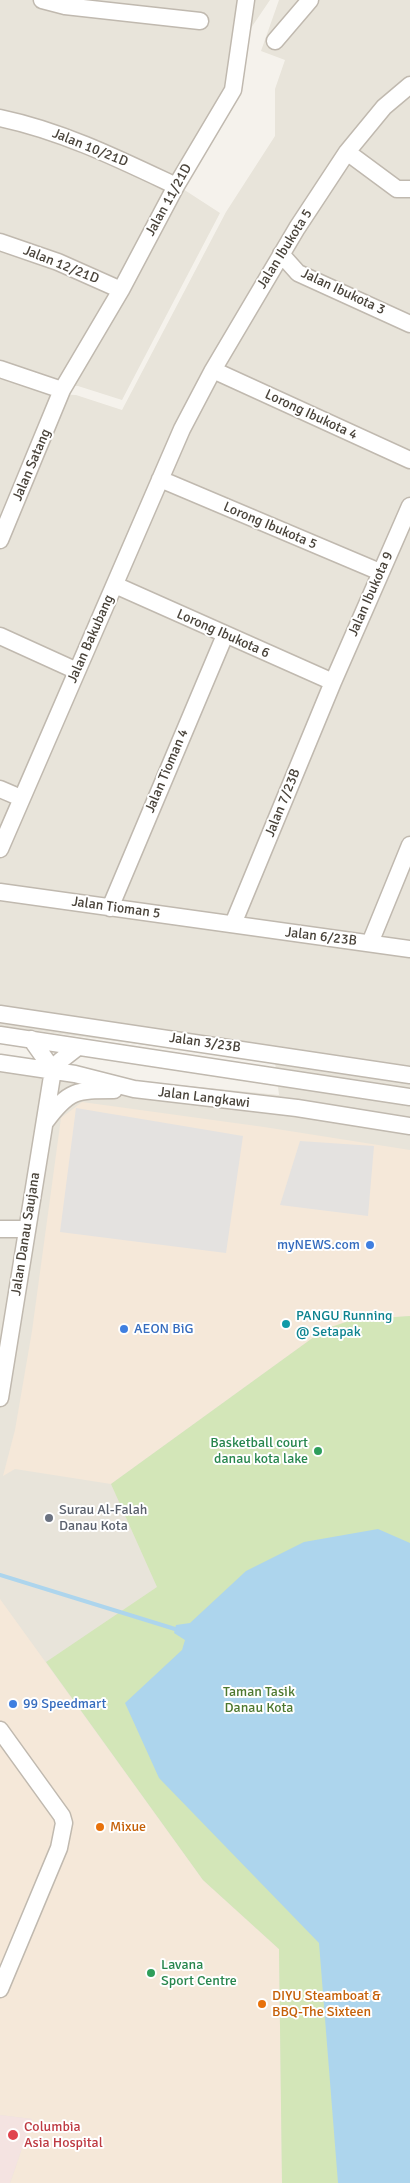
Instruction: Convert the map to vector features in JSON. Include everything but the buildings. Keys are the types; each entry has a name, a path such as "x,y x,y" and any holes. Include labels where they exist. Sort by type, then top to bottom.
{"street":[{"path":"42,0 200,21"},
{"name":"Jalan 11/21D","path":"62,390 121,290 176,186 233,90 246,0"},
{"path":"275,41 310,0"},
{"name":"Jalan Ibukota 5","path":"182,429 213,370 281,254 348,152 384,107 410,85"},
{"name":"Jalan 10/21D","path":"0,118 24,123 98,149 176,186"},
{"path":"348,152 397,189 410,189"},
{"name":"Jalan 12/21D","path":"0,242 58,262 121,290"},
{"name":"Jalan Ibukota 3","path":"281,254 298,273 410,324"},
{"path":"0,370 62,390"},
{"name":"Lorong Ibukota 4","path":"213,370 410,460"},
{"name":"Jalan Satang","path":"0,540 7,505 62,390"},
{"name":"Jalan Bakubang","path":"0,849 182,429"},
{"name":"Lorong Ibukota 5","path":"160,479 380,572"},
{"name":"Jalan Ibukota 9","path":"333,682 410,506"},
{"name":"Lorong Ibukota 6","path":"115,585 333,682"},
{"name":"Jalan Tioman 4","path":"110,908 225,635"},
{"path":"0,636 77,671"},
{"name":"Jalan 7/23B","path":"233,924 333,682"},
{"path":"0,789 21,798"},
{"path":"370,943 410,845"},
{"name":"Jalan Tioman 5","path":"0,892 233,924"},
{"name":"Jalan 6/23B","path":"233,924 410,949"},
{"name":"Jalan 3/23B","path":"0,1014 410,1075"},
{"path":"0,1034 410,1097"},
{"path":"31,1039 53,1070 64,1057 78,1047"},
{"name":"Jalan Langkawi","path":"0,1063 75,1074 134,1089 297,1108 410,1126"},
{"name":"Jalan Danau Saujana","path":"0,1398 53,1070"},
{"path":"44,1122 65,1098 82,1090 134,1089"},
{"path":"0,1228 26,1229"},
{"path":"0,1730 62,1816 64,1823 59,1848 0,1989"}],"shaded area":[{"path":"0,0 270,0 251,28 240,91 183,189 220,213 122,400 78,386 59,385 0,366"},
{"path":"279,0 410,0 410,2183 0,2183 0,1067 279,1095 275,1062 0,1026 0,375 52,394 76,395 122,410 226,212 275,136 275,89 285,60 261,51"},
{"path":"82,1102 264,1127 410,1150 410,1316 352,1320 325,1329 111,1484 15,1469 3,1476 15,1430 32,1331 61,1118"},
{"path":"76,1108 243,1136 226,1253 60,1232"},
{"path":"300,1141 374,1146 368,1216 280,1205"},
{"path":"0,1599 203,1880 279,1949 282,2183 10,2183 32,2119 0,2115"},
{"name":"Columbia Asia Hospital","path":"0,2115 32,2119 10,2183 0,2183"}],"green space":[{"name":"Taman Tasik Danau Kota","path":"410,1316 410,2183 282,2183 279,1949 203,1880 46,1662 157,1587 111,1484 325,1329 352,1320"}],"water":[{"path":"378,1529 410,1543 410,2183 338,2183 319,1943 159,1778 125,1703 182,1650 185,1640 174,1633 176,1625 190,1623 246,1571 304,1542"}],"waterway":[{"path":"0,1575 175,1629"}],"place":[{"name":"myNEWS.com","path":"370,1245"},
{"name":"PANGU Running @ Setapak","path":"286,1324"},
{"name":"AEON BiG","path":"124,1329"},
{"name":"Basketball court danau kota lake","path":"318,1451"},
{"name":"Surau Al-Falah Danau Kota","path":"49,1518"},
{"name":"99 Speedmart","path":"13,1704"},
{"name":"Mixue","path":"100,1827"},
{"name":"Lavana Sport Centre","path":"151,1973"},
{"name":"DIYU Steamboat & BBQ-The Sixteen","path":"262,2004"},
{"name":"Columbia Asia Hospital","path":"13,2135"}]}
